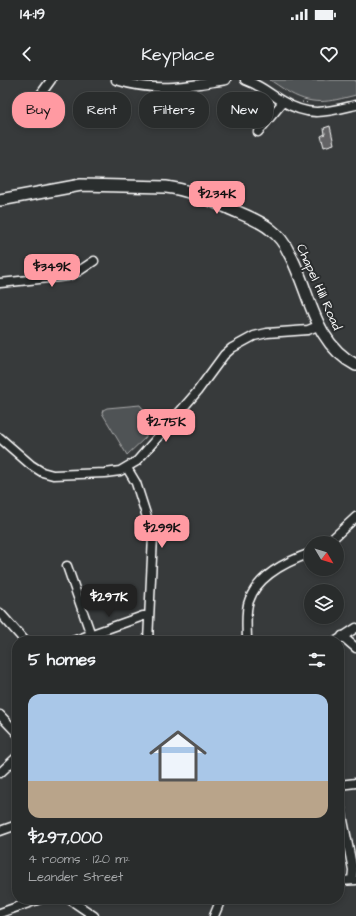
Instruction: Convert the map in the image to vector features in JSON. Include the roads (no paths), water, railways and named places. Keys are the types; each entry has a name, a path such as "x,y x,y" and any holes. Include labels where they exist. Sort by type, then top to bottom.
{"main road":[{"name":"Chapel Hill Road","path":"0,200 81,185 166,186 187,190 261,223 277,236 292,258 318,326 327,341 337,353 356,365"}],"street":[{"path":"42,92 51,80"},
{"path":"116,80 136,86 155,88 175,88 226,80"},
{"path":"245,80 259,84 283,102 308,112 322,114 356,105"},
{"path":"258,132 283,102"},
{"path":"0,283 68,276 94,261"},
{"path":"0,438 31,465 42,472 53,475 105,473 127,468 137,461 196,393 224,356 232,348 254,336 266,333 308,330 318,326"},
{"path":"127,468 136,483 153,536 148,636"},
{"path":"336,536 356,517"},
{"path":"247,636 248,601 256,587 280,566 304,556"},
{"path":"67,566 91,635"},
{"path":"0,613 21,636"},
{"path":"88,636 143,616 149,616"},
{"path":"342,636 356,628"},
{"path":"344,641 356,648"},
{"path":"0,715 12,728"},
{"path":"0,773 12,762"},
{"path":"344,785 356,784"},
{"path":"344,825 354,880 344,881"},
{"path":"0,831 12,827"},
{"path":"0,913 26,904"},
{"path":"76,904 94,916"},
{"path":"214,916 219,904"}]}
